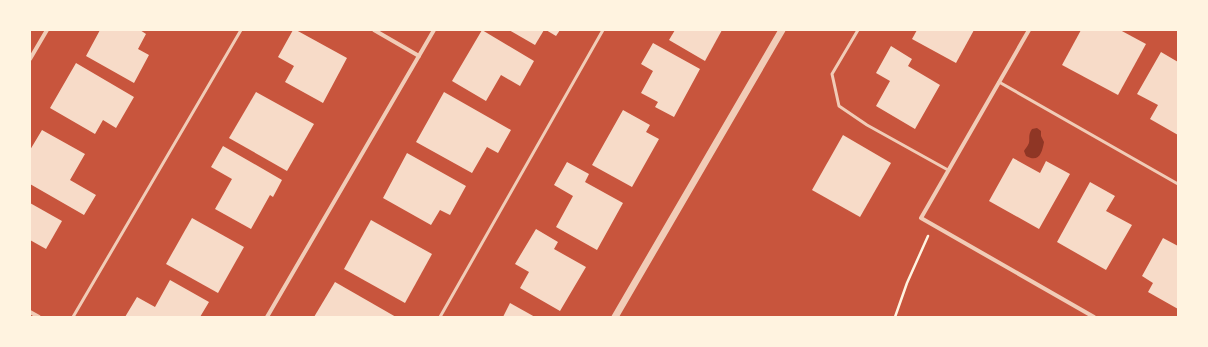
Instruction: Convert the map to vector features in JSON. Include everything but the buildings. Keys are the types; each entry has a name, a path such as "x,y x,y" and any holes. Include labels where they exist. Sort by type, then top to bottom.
{"street":[{"path":"30,59 47,30"},
{"path":"374,30 419,56"},
{"path":"267,317 434,30"},
{"path":"615,317 782,30"},
{"path":"1029,30 921,218 1094,317"},
{"path":"30,312 39,317"}],"lane":[{"path":"73,317 241,30"},
{"path":"440,317 603,30"},
{"path":"858,30 832,74 839,106 867,125 948,170"},
{"path":"999,82 1178,184"}],"path":[{"path":"895,317 907,283 932,224"}],"shaded area":[{"path":"1037,128 1041,131 1041,136 1044,142 1039,156 1037,158 1030,158 1026,156 1024,151 1029,143 1029,136 1032,129"}]}
